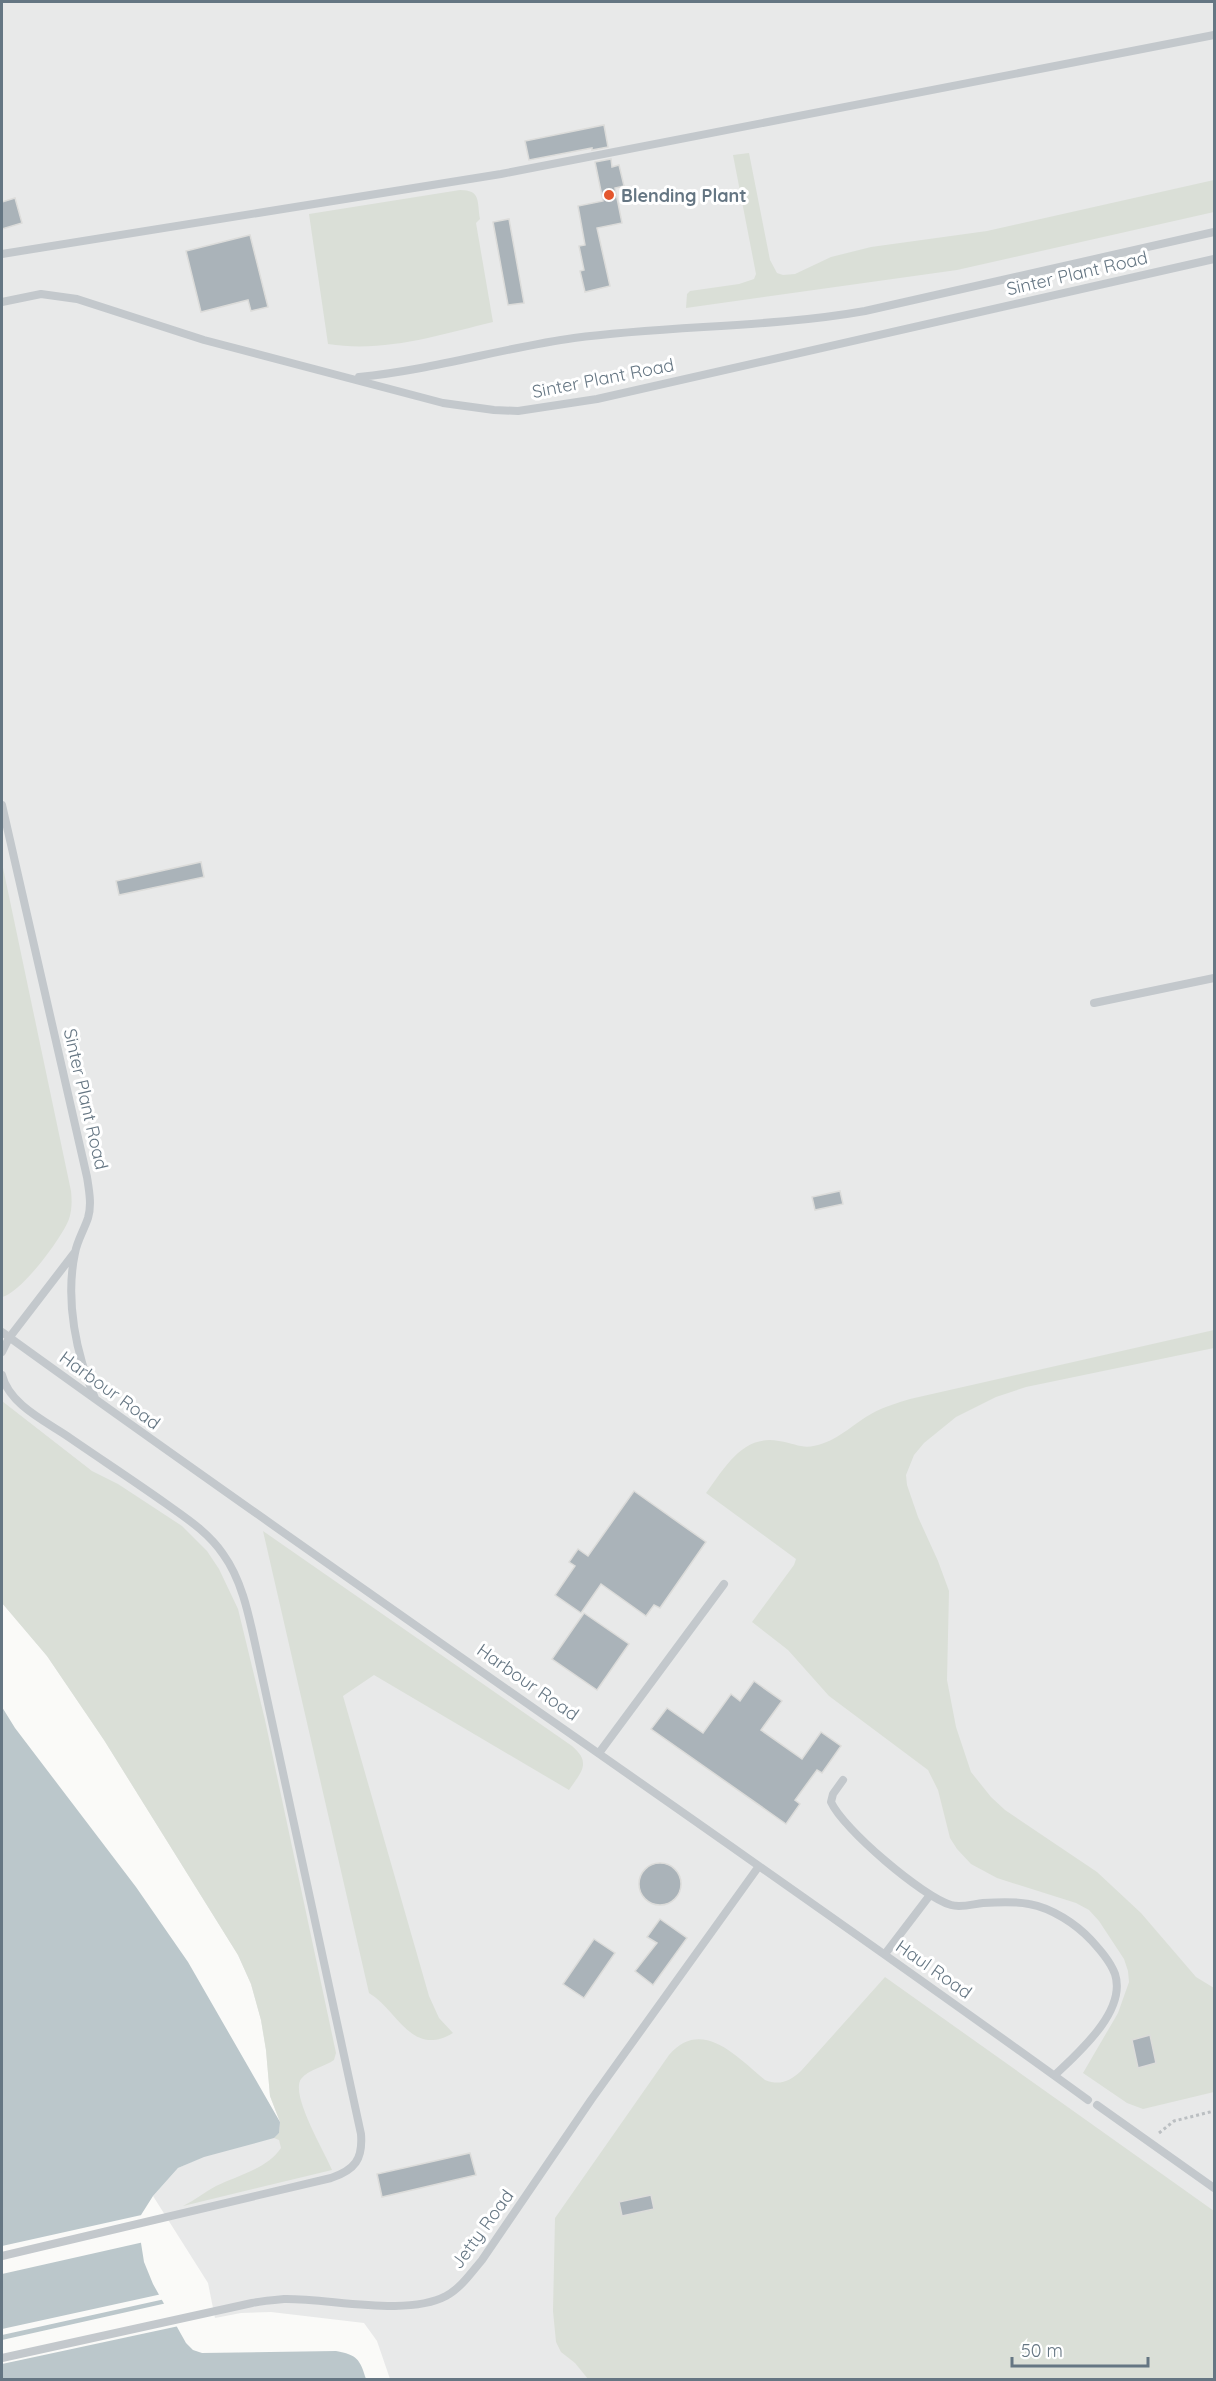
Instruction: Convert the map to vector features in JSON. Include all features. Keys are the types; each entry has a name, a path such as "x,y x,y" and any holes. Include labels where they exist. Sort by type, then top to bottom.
{"lane":[{"path":"2,254 501,174 1215,34"},
{"path":"353,378 424,368 572,339 626,332 825,318 1215,232"},
{"name":"Sinter Plant Road","path":"2,302 41,294 77,299 204,340 443,403 494,410 535,409 597,399 1215,259"},
{"name":"Sinter Plant Road","path":"2,806 87,1177 88,1217 75,1251 72,1291 82,1364 96,1400"},
{"path":"1094,1003 1215,978"},
{"path":"2,1352 9,1338 75,1251"},
{"name":"Harbour Road","path":"2,1332 199,1474 759,1866"},
{"path":"2,1375 11,1393 32,1412 139,1484 202,1531 222,1552 234,1572 244,1598 256,1648 362,2142 360,2156 354,2165 345,2173 331,2178 2,2256"},
{"path":"599,1753 724,1584"},
{"path":"843,1780 833,1794 831,1802 842,1821 884,1860 930,1895 951,1905 1012,1902 1046,1909 1085,1934 1109,1962 1115,1974 1117,1989 1112,2007 1101,2027 1055,2075"},
{"name":"Haul Road","path":"759,1866 1088,2100"},
{"name":"Jetty Road","path":"2,2358 252,2302 285,2299 403,2305 432,2301 451,2293 465,2281 486,2253 605,2081 759,1866"},
{"path":"885,1954 930,1895"},
{"path":"1097,2105 1215,2188"}],"path":[{"path":"1151,2143 1162,2129 1174,2121 1215,2111"}],"shaded area":[{"path":"2,2 1214,2 1214,2379 390,2379 377,2341 364,2323 271,2312 241,2313 215,2318 208,2283 153,2196 178,2168 280,2122 270,2096 261,2020 251,1984 238,1955 104,1740 47,1656 2,1603"},
{"path":"749,153 770,260 777,273 783,275 795,274 831,257 871,247 987,231 1214,180 1214,212 957,270 686,308 687,294 690,291 739,284 754,279 756,274 733,155"},
{"path":"460,190 475,194 478,202 480,219 476,223 493,322 432,337 391,344 349,346 328,344 309,214"},
{"path":"2,863 72,1201 69,1219 50,1251 20,1286 2,1297"},
{"path":"1214,1330 1214,1348 1026,1387 996,1397 956,1417 924,1443 914,1455 906,1475 918,1517 949,1591 947,1680 956,1727 971,1772 1005,1810 1097,1872 1141,1913 1196,1977 1214,1988 1214,2092 1143,2109 1127,2103 1083,2073 1118,2013 1129,1982 1124,1959 1099,1921 1089,1910 1076,1903 997,1878 971,1864 957,1849 950,1838 938,1790 928,1770 829,1696 788,1650 752,1622 796,1559 706,1493 736,1455 755,1443 766,1440 806,1447 817,1445 836,1437 890,1405 910,1399"},
{"path":"2,1401 92,1471 118,1484 182,1526 207,1551 219,1569 238,1609 265,1720 336,2053 334,2060 304,2076 299,2087 304,2110 332,2170 183,2206 216,2186 260,2166 281,2148 279,2140 274,2138 279,2133 280,2122 270,2096 261,2020 251,1984 238,1955 104,1740 47,1656 2,1603"},
{"path":"263,1531 572,1746 582,1758 580,1773 569,1790 374,1675 343,1696 429,1996 439,2018 453,2033 439,2039 426,2040 416,2036 369,1993"},
{"path":"2,1707 15,1728 136,1887 188,1962 280,2122 279,2133 274,2138 204,2157 178,2168 153,2196 141,2215 141,2243 144,2262 153,2284 186,2343 193,2350 202,2353 336,2351 349,2354 357,2359 366,2379 2,2379"},
{"path":"885,1977 1214,2211 1214,2379 588,2379 575,2363 561,2352 556,2342 553,2311 555,2218 669,2055 681,2044 694,2040 706,2040 731,2052 765,2080 775,2083 784,2082 801,2071"}],"pier":[{"path":"146,2214 144,2216 144,2242 2,2274 2,2246"},
{"path":"162,2294 165,2299 2,2335 2,2329"},
{"path":"167,2303 179,2326 2,2364 2,2340"}],"building":[{"path":"604,125 608,147 529,160 525,141"},
{"path":"611,159 612,167 619,165 624,186 615,188 622,223 597,228 610,286 585,292 580,271 584,270 579,246 585,245 578,206 603,201 595,162"},
{"path":"15,198 22,223 2,229 2,202"},
{"path":"509,219 524,303 508,305 493,222"},
{"path":"250,235 268,307 251,311 248,300 201,312 186,251"},
{"path":"201,862 204,877 119,895 116,881"},
{"path":"840,1191 843,1204 815,1210 812,1197"},
{"path":"634,1491 706,1542 660,1608 654,1605 646,1616 601,1584 581,1613 555,1595 575,1566 569,1562 578,1549 588,1556"},
{"path":"584,1613 629,1644 597,1690 552,1659"},
{"path":"754,1681 782,1701 761,1730 802,1759 821,1732 841,1746 822,1773 817,1770 795,1800 800,1804 786,1824 651,1729 667,1708 703,1733 731,1694 740,1701"},
{"path":"660,1863 675,1869 681,1884 675,1899 660,1905 645,1899 639,1884 645,1869"},
{"path":"660,1919 687,1938 653,1985 635,1971 657,1943 647,1937"},
{"path":"594,1939 615,1953 584,1998 563,1984"},
{"path":"1150,2035 1156,2063 1138,2068 1132,2040"},
{"path":"470,2153 476,2175 382,2197 377,2174"},
{"path":"651,2195 654,2209 622,2216 619,2202"}],"place":[{"name":"Blending Plant","path":"609,195"}]}
